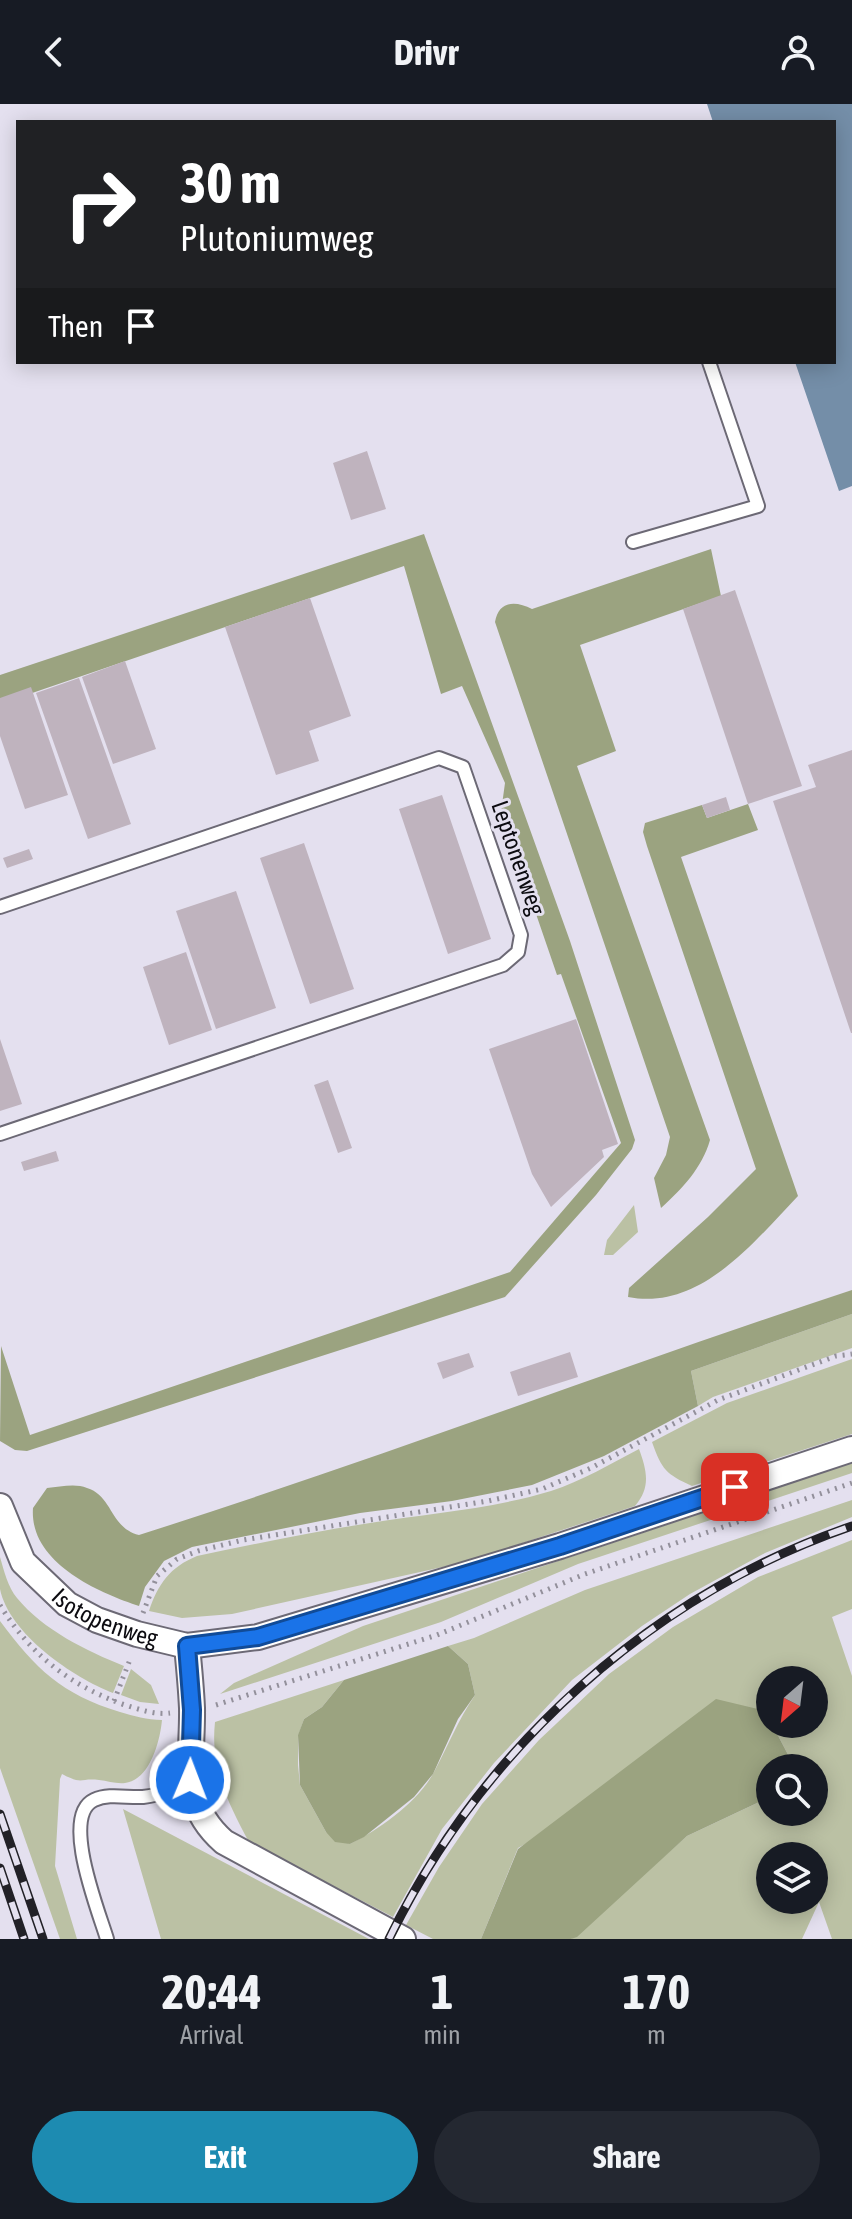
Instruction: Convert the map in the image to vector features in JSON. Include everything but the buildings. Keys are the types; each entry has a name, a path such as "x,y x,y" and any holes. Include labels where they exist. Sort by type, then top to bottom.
{"street":[{"path":"187,1646 258,1637 331,1616 560,1546 852,1449"},
{"name":"Isotopenweg","path":"0,1506 23,1562 67,1604 97,1620 187,1646 192,1710 191,1786 204,1819 224,1842 403,1939"}],"lane":[{"path":"633,542 758,506 710,364"},
{"name":"Leptonenweg","path":"0,907 439,758 463,767 521,935 518,952 503,965 0,1134"},
{"path":"107,1939 81,1844 80,1821 86,1806 103,1797 145,1797 191,1786"}],"path":[{"path":"114,1701 157,1576 177,1559 243,1540 488,1501 542,1489 591,1468 718,1400 836,1356 852,1354"}],"green space":[{"path":"424,534 570,941 635,1140 632,1149 596,1195 505,1297 27,1451 15,1450 0,1441 1,1346 30,1435 510,1272 621,1143 561,974 557,975 501,812 505,783 462,686 441,694 404,566 0,704 0,675"},
{"path":"711,549 721,596 580,645 616,751 577,766 710,1140 702,1160 690,1177 661,1208 654,1178 666,1155 670,1137 495,622 500,610 509,604 532,609"},
{"path":"748,804 758,830 681,857 798,1196 763,1234 702,1284 679,1294 654,1299 628,1297 629,1288 756,1169 647,846 643,832 645,823 702,805 707,818"},
{"path":"634,1205 638,1232 613,1255 604,1255 607,1240"},
{"path":"852,1290 852,1314 691,1371 698,1406 604,1456 532,1485 452,1501 360,1513 192,1547 164,1561 145,1587 139,1606 104,1592 69,1572 42,1544 35,1527 33,1508 47,1488 78,1486 96,1492 122,1526 139,1535"},
{"path":"852,1314 852,1348 713,1397 698,1406 691,1371"},
{"path":"852,1359 852,1434 692,1486 666,1470 659,1459 652,1442 727,1403"},
{"path":"639,1449 646,1479 644,1492 635,1506 465,1562 232,1614 182,1618 149,1611 166,1578 179,1565 197,1556 327,1530 529,1497 574,1482"},
{"path":"852,1463 852,1473 578,1564 441,1622 220,1694 234,1683 363,1626"},
{"path":"852,1500 852,1517 765,1553 690,1594 642,1626 572,1680 494,1763 442,1829 393,1917 249,1842 222,1784 215,1754 215,1722 344,1680 322,1707 304,1719 298,1736 298,1765 300,1785 326,1832 350,1844 386,1823 418,1794 434,1772 475,1695 468,1664 448,1646 474,1638 585,1590"},
{"path":"852,1540 852,1609 832,1617 852,1676 852,1939 832,1939 823,1914 828,1914 828,1842 756,1842 756,1914 813,1914 802,1939 571,1939 687,1836 756,1804 756,1826 828,1826 828,1754 788,1754 779,1738 828,1738 828,1666 756,1666 756,1716 518,1848 481,1939 433,1939 406,1925 439,1867 482,1804 539,1740 609,1674 673,1627 758,1577"},
{"path":"0,1557 14,1594 39,1620 81,1646 124,1666 113,1693 80,1677 29,1638 6,1606 0,1589"},
{"path":"0,1621 38,1666 66,1688 120,1712 162,1720 152,1758 134,1780 122,1783 78,1780 62,1774 60,1779 55,1866 77,1939 60,1939 0,1768"},
{"path":"448,1646 468,1664 475,1695 458,1719 433,1774 414,1797 364,1837 350,1844 335,1842 326,1832 300,1785 298,1735 304,1719 322,1707 344,1680"},
{"path":"131,1669 151,1685 159,1704 140,1702 121,1695"},
{"path":"716,1699 756,1709 756,1738 779,1738 788,1754 756,1754 756,1804 687,1836 577,1937 481,1939 518,1849"},
{"path":"123,1809 369,1939 161,1939"}],"water":[{"path":"707,104 852,104 852,486 839,491 796,364 836,364 836,120 712,120"}],"railway":[{"path":"389,1939 427,1869 472,1804 523,1743 580,1687 642,1637 708,1593 778,1556 852,1526"},
{"path":"0,1814 43,1939"},
{"path":"0,1868 24,1939"}],"route":[{"path":"190,1780 192,1710 187,1646 258,1637 331,1616 560,1546 735,1487"}]}
